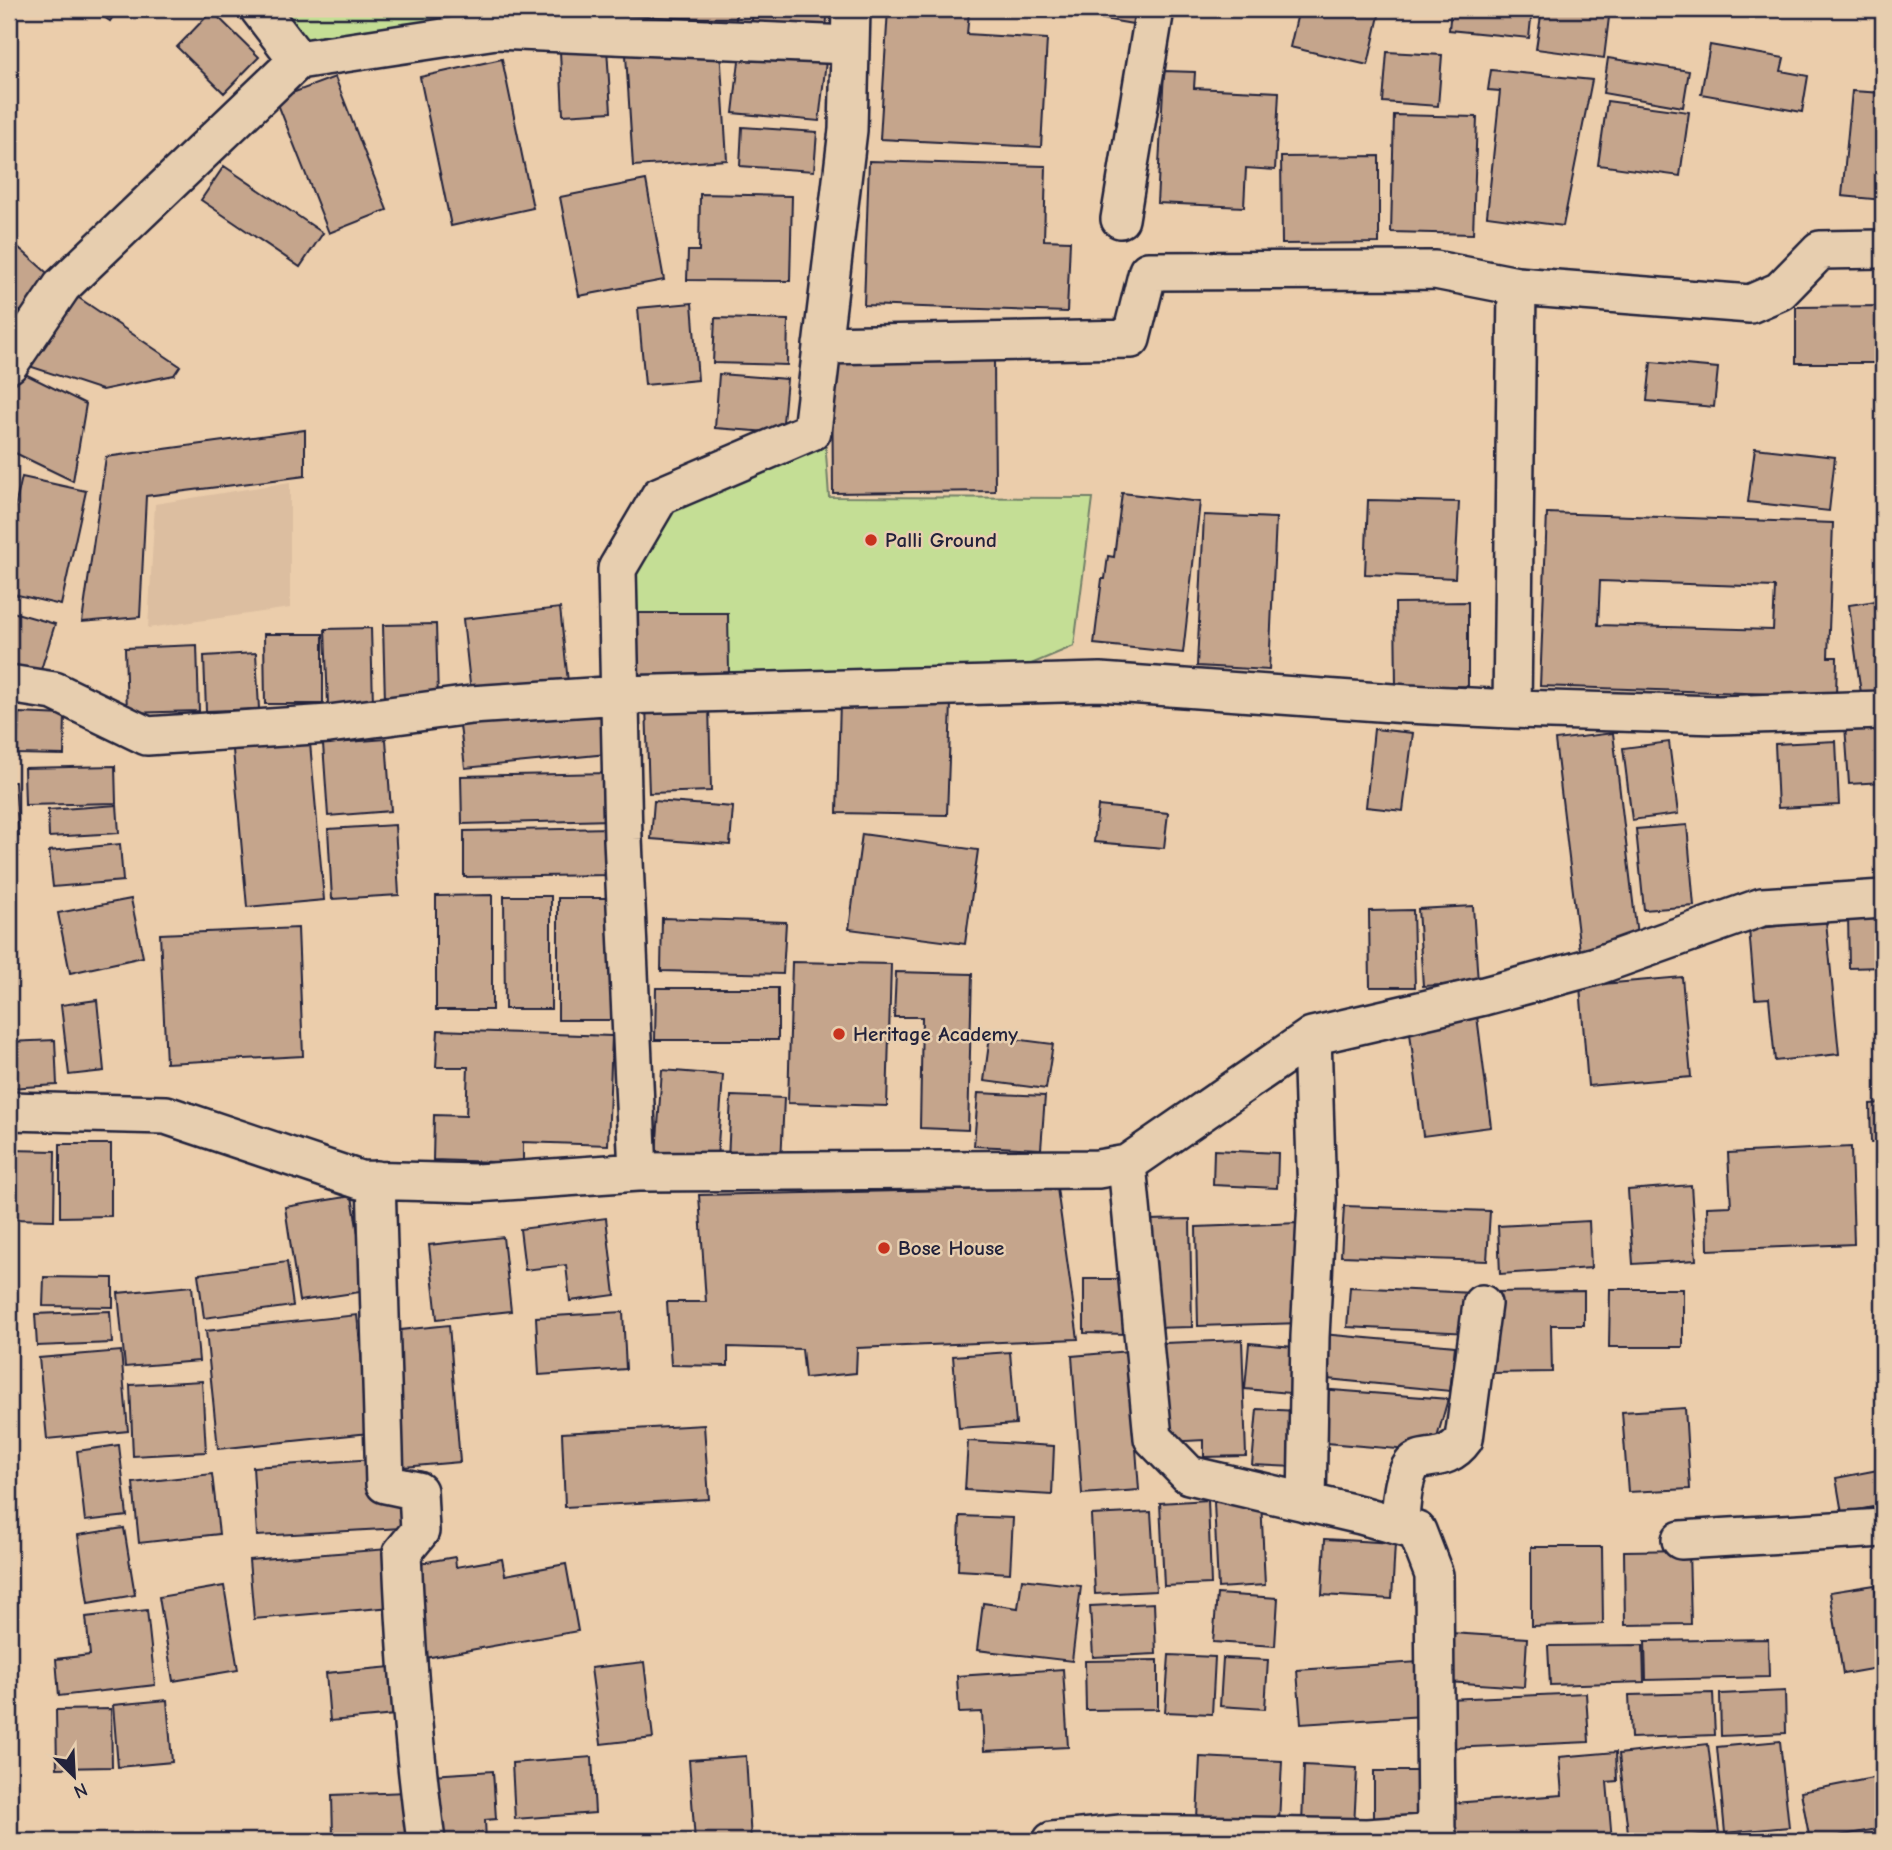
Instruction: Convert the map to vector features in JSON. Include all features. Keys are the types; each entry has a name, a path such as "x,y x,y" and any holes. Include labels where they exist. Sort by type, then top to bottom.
{"street":[{"path":"259,9 298,60"},
{"path":"638,1172 623,839 617,569 660,496 812,432 848,130 851,9"},
{"path":"1120,219 1154,9"},
{"path":"9,364 62,286 298,60 496,30 850,45"},
{"path":"822,345 1131,339 1148,271 1435,270 1517,286 1751,303 1780,291 1820,250 1883,249"},
{"path":"1512,709 1517,286"},
{"path":"9,684 54,691 147,736 329,724 471,705 621,695 1100,682 1512,709 1718,715 1883,710"},
{"path":"9,1111 166,1115 360,1180 477,1183 638,1172 1098,1169 1127,1164 1312,1037 1596,966 1762,906 1883,899"},
{"path":"1307,1503 1310,1337 1317,1199 1312,1037"},
{"path":"1052,1841 1121,1838 1437,1837 1434,1575 1417,1531 1189,1475 1153,1437 1127,1164"},
{"path":"376,1180 385,1484 418,1491 420,1531 402,1552 417,1773 426,1841"},
{"path":"1399,1525 1406,1476 1411,1466 1417,1460 1442,1457 1457,1450 1464,1439 1482,1304"},
{"path":"1681,1540 1883,1528"}],"shaded area":[{"path":"290,482 290,608 148,628 155,504"}],"green space":[{"path":"280,9 461,9 455,21 300,44"},
{"name":"Palli Ground","path":"825,438 829,497 1093,498 1074,646 1017,670 629,679 629,576 677,504"}],"building":[{"path":"92,9 118,9 110,21"},
{"path":"635,9 737,9 735,28 634,23"},
{"path":"753,9 828,9 825,37 751,31"},
{"path":"888,9 969,12 967,34 1047,39 1041,147 880,139"},
{"path":"1075,9 1142,9 1139,25 1074,14"},
{"path":"1299,9 1380,11 1368,65 1290,47"},
{"path":"1451,9 1532,9 1529,38 1449,30"},
{"path":"1542,9 1610,9 1604,58 1536,49"},
{"path":"212,11 259,57 224,93 177,47"},
{"path":"1710,45 1784,58 1781,71 1808,76 1802,112 1701,94"},
{"path":"607,48 611,112 563,115 560,51"},
{"path":"720,48 727,160 633,166 626,55"},
{"path":"740,52 826,61 819,121 733,113"},
{"path":"1387,52 1442,55 1438,106 1383,102"},
{"path":"1608,58 1689,71 1683,107 1603,93"},
{"path":"502,59 533,208 451,226 420,77"},
{"path":"1491,70 1592,80 1563,226 1487,216 1500,91 1488,90"},
{"path":"1164,71 1195,72 1194,88 1279,92 1275,170 1246,168 1244,207 1157,203"},
{"path":"335,77 387,210 329,233 276,99"},
{"path":"1852,91 1883,93 1883,200 1842,196"},
{"path":"1607,101 1689,112 1680,176 1598,165"},
{"path":"1394,115 1477,117 1473,234 1391,232"},
{"path":"742,127 817,132 814,171 740,166"},
{"path":"1379,156 1379,243 1282,244 1281,157"},
{"path":"869,161 1046,166 1044,240 1070,241 1067,312 864,305"},
{"path":"224,166 323,233 300,267 201,200"},
{"path":"646,180 664,280 579,296 560,197"},
{"path":"700,194 792,196 790,281 687,280 688,251 699,251"},
{"path":"9,239 55,280 24,315 9,302"},
{"path":"76,296 180,366 174,375 102,390 29,366"},
{"path":"692,303 698,380 645,385 638,308"},
{"path":"1883,306 1883,363 1796,363 1796,307"},
{"path":"715,318 788,320 787,365 713,363"},
{"path":"994,359 995,491 833,493 832,361"},
{"path":"1651,362 1718,368 1714,407 1647,401"},
{"path":"11,367 86,404 73,481 9,450"},
{"path":"719,374 787,379 782,433 715,428"},
{"path":"305,430 305,476 146,496 140,617 82,622 106,457"},
{"path":"1755,448 1835,457 1829,511 1748,502"},
{"path":"22,477 86,491 61,605 9,593 9,533"},
{"path":"1122,493 1200,502 1183,653 1094,644 1102,579 1105,579 1108,556 1114,557"},
{"path":"1368,500 1459,502 1455,578 1365,574"},
{"path":"1547,513 1833,523 1828,657 1837,657 1836,696 1540,686","holes":["1600,581 1775,587 1773,630 1598,625"]},
{"path":"1204,515 1276,518 1269,670 1197,666"},
{"path":"1883,600 1883,699 1862,701 1849,605"},
{"path":"1468,602 1468,686 1396,687 1395,603"},
{"path":"560,608 568,682 471,693 463,619"},
{"path":"9,611 55,624 40,673 9,670"},
{"path":"633,613 728,613 729,673 634,675"},
{"path":"436,624 438,699 385,701 383,625"},
{"path":"371,628 373,703 328,705 325,629"},
{"path":"264,634 323,634 323,704 265,704"},
{"path":"197,645 199,711 127,713 125,648"},
{"path":"256,653 259,709 206,711 204,656"},
{"path":"840,700 951,703 947,815 837,813"},
{"path":"603,703 607,754 465,768 459,717"},
{"path":"709,703 711,791 649,793 646,705"},
{"path":"19,713 65,715 64,755 17,754"},
{"path":"1883,722 1883,782 1849,784 1845,725"},
{"path":"1374,729 1413,733 1403,811 1366,807"},
{"path":"1613,733 1638,944 1580,951 1555,740"},
{"path":"386,739 391,811 328,816 323,744"},
{"path":"1836,741 1839,805 1778,808 1775,744"},
{"path":"1669,742 1678,814 1632,820 1623,748"},
{"path":"310,743 324,900 247,907 233,750"},
{"path":"115,766 116,803 25,805 24,768"},
{"path":"609,773 611,820 462,824 461,776"},
{"path":"9,782 15,782 19,836 9,837"},
{"path":"654,801 733,807 730,845 651,839"},
{"path":"117,805 119,833 49,837 48,810"},
{"path":"1098,806 1168,813 1164,848 1094,842"},
{"path":"395,825 399,895 332,899 328,829"},
{"path":"1687,825 1694,906 1644,910 1636,829"},
{"path":"611,828 612,875 464,877 464,831"},
{"path":"862,834 978,850 965,944 849,929"},
{"path":"120,844 123,881 53,887 49,851"},
{"path":"492,895 492,1010 436,1010 436,896"},
{"path":"504,896 551,896 551,1009 505,1009"},
{"path":"558,898 615,898 614,1020 558,1020"},
{"path":"131,899 143,957 70,973 58,913"},
{"path":"1473,906 1478,983 1423,986 1418,909"},
{"path":"1413,910 1415,987 1370,987 1369,911"},
{"path":"1883,912 1883,967 1849,968 1848,913"},
{"path":"662,918 786,922 783,974 661,971"},
{"path":"1826,921 1839,1054 1775,1061 1769,998 1755,999 1749,929"},
{"path":"298,928 303,1056 166,1063 160,934"},
{"name":"Heritage Academy","path":"792,962 891,964 887,1106 788,1103"},
{"path":"896,972 972,974 968,1130 920,1128 922,1017 894,1017"},
{"path":"1682,977 1691,1077 1588,1086 1580,986"},
{"path":"656,988 778,988 778,1040 655,1040"},
{"path":"97,1000 104,1071 69,1075 61,1005"},
{"path":"1477,1016 1491,1127 1423,1136 1409,1025"},
{"path":"438,1030 612,1036 608,1145 523,1142 523,1163 433,1160 434,1115 466,1116 468,1067 436,1067"},
{"path":"990,1036 1053,1044 1046,1089 984,1081"},
{"path":"55,1040 57,1085 9,1088 9,1042"},
{"path":"662,1070 723,1075 717,1158 656,1154"},
{"path":"978,1093 1045,1096 1041,1149 974,1146"},
{"path":"731,1096 784,1098 781,1163 728,1161"},
{"path":"1883,1103 1883,1142 1871,1143 1870,1104"},
{"path":"60,1144 111,1144 111,1216 60,1217"},
{"path":"1851,1147 1854,1244 1708,1250 1707,1207 1731,1206 1728,1153"},
{"path":"11,1150 55,1151 54,1220 9,1219"},
{"path":"1214,1150 1278,1153 1277,1188 1213,1185"},
{"path":"1691,1185 1696,1260 1633,1264 1628,1190"},
{"name":"Bose House","path":"1057,1188 1078,1339 857,1348 856,1373 805,1378 802,1349 728,1347 728,1366 671,1365 667,1302 706,1302 699,1195"},
{"path":"352,1196 367,1291 299,1301 285,1207"},
{"path":"1344,1206 1490,1211 1487,1261 1341,1256"},
{"path":"606,1218 615,1295 570,1301 566,1265 525,1270 520,1229"},
{"path":"1190,1219 1192,1327 1150,1328 1148,1220"},
{"path":"1589,1221 1591,1268 1500,1274 1498,1226"},
{"path":"1298,1223 1301,1323 1198,1326 1196,1227"},
{"path":"503,1237 511,1311 437,1319 429,1245"},
{"path":"287,1262 293,1306 204,1318 198,1274"},
{"path":"44,1277 113,1278 113,1307 43,1306"},
{"path":"1084,1279 1129,1279 1128,1334 1084,1333"},
{"path":"192,1286 199,1361 125,1367 118,1293"},
{"path":"1350,1287 1473,1293 1470,1333 1347,1327"},
{"path":"1610,1289 1683,1289 1683,1347 1609,1347"},
{"path":"1584,1291 1584,1325 1551,1325 1552,1372 1493,1373 1493,1292"},
{"path":"12,1294 14,1345 9,1345 9,1295"},
{"path":"110,1311 112,1343 37,1346 35,1314"},
{"path":"623,1312 626,1369 539,1375 536,1317"},
{"path":"357,1315 369,1433 218,1449 206,1331"},
{"path":"449,1325 460,1462 392,1468 381,1332"},
{"path":"1322,1334 1455,1346 1450,1391 1317,1378"},
{"path":"1242,1340 1246,1456 1204,1457 1204,1440 1167,1442 1164,1343"},
{"path":"1249,1343 1306,1348 1301,1394 1245,1389"},
{"path":"121,1351 128,1431 47,1439 39,1358"},
{"path":"1129,1351 1139,1490 1082,1494 1072,1356"},
{"path":"1010,1352 1016,1424 959,1428 953,1356"},
{"path":"202,1381 206,1452 133,1456 130,1385"},
{"path":"1319,1389 1448,1399 1433,1452 1315,1442"},
{"path":"1685,1408 1690,1489 1628,1492 1622,1412"},
{"path":"1257,1409 1299,1411 1295,1467 1252,1465"},
{"path":"704,1425 709,1499 565,1507 562,1433"},
{"path":"968,1441 1054,1446 1052,1495 965,1490"},
{"path":"119,1445 127,1516 85,1521 77,1451"},
{"path":"375,1459 378,1502 401,1501 402,1528 257,1536 253,1467"},
{"path":"1883,1469 1883,1505 1842,1513 1836,1478"},
{"path":"212,1474 219,1534 139,1543 133,1483"},
{"path":"1208,1500 1211,1584 1164,1586 1160,1503"},
{"path":"1261,1500 1265,1585 1218,1588 1214,1502"},
{"path":"1151,1512 1156,1591 1095,1594 1091,1515"},
{"path":"960,1516 1013,1518 1010,1573 958,1570"},
{"path":"124,1528 135,1595 88,1603 78,1535"},
{"path":"1325,1539 1395,1543 1392,1599 1322,1595"},
{"path":"1531,1547 1602,1547 1603,1624 1531,1626"},
{"path":"388,1549 392,1607 254,1619 249,1560"},
{"path":"1689,1550 1691,1624 1625,1625 1624,1551"},
{"path":"455,1557 456,1567 502,1559 505,1575 566,1564 578,1631 425,1658 409,1565"},
{"path":"1022,1579 1081,1586 1072,1661 977,1650 983,1603 1018,1608"},
{"path":"1875,1585 1883,1638 1883,1667 1843,1674 1830,1592"},
{"path":"224,1586 238,1670 173,1681 159,1597"},
{"path":"1217,1594 1278,1598 1275,1646 1213,1642"},
{"path":"1154,1603 1156,1654 1093,1657 1090,1606"},
{"path":"147,1610 155,1685 59,1696 56,1659 90,1655 86,1617"},
{"path":"1451,1633 1527,1638 1524,1687 1448,1682"},
{"path":"1768,1639 1769,1677 1646,1680 1645,1641"},
{"path":"1643,1645 1644,1682 1550,1685 1548,1646"},
{"path":"1169,1655 1215,1657 1212,1714 1165,1712"},
{"path":"1223,1658 1268,1660 1265,1709 1220,1706"},
{"path":"1158,1660 1158,1709 1086,1710 1085,1661"},
{"path":"644,1662 653,1738 601,1744 591,1668"},
{"path":"1419,1662 1423,1716 1301,1724 1297,1670"},
{"path":"402,1666 406,1714 330,1721 326,1673"},
{"path":"1063,1669 1068,1747 984,1751 982,1712 959,1713 957,1676"},
{"path":"1785,1691 1786,1733 1721,1736 1720,1694"},
{"path":"1586,1693 1589,1742 1449,1748 1447,1699"},
{"path":"1713,1693 1715,1735 1631,1738 1629,1695"},
{"path":"167,1700 172,1762 118,1767 113,1705"},
{"path":"111,1709 112,1767 57,1768 56,1710"},
{"path":"1780,1741 1789,1827 1725,1833 1717,1747"},
{"path":"1708,1744 1719,1833 1629,1841 1619,1754"},
{"path":"1616,1752 1617,1781 1607,1782 1612,1841 1456,1841 1453,1803 1562,1795 1559,1757"},
{"path":"746,1756 751,1841 695,1841 689,1760"},
{"path":"592,1757 595,1813 515,1819 512,1763"},
{"path":"1200,1757 1282,1761 1279,1822 1197,1818"},
{"path":"1304,1765 1357,1768 1354,1827 1302,1826"},
{"path":"493,1771 496,1819 485,1820 486,1841 435,1841 431,1775"},
{"path":"1374,1771 1424,1771 1424,1824 1374,1825"},
{"path":"1883,1776 1883,1828 1810,1841 1801,1792"},
{"path":"407,1792 409,1834 333,1837 332,1795"}],"place":[{"name":"Palli Ground","path":"871,540"},
{"name":"Heritage Academy","path":"839,1034"},
{"name":"Bose House","path":"884,1248"}]}
